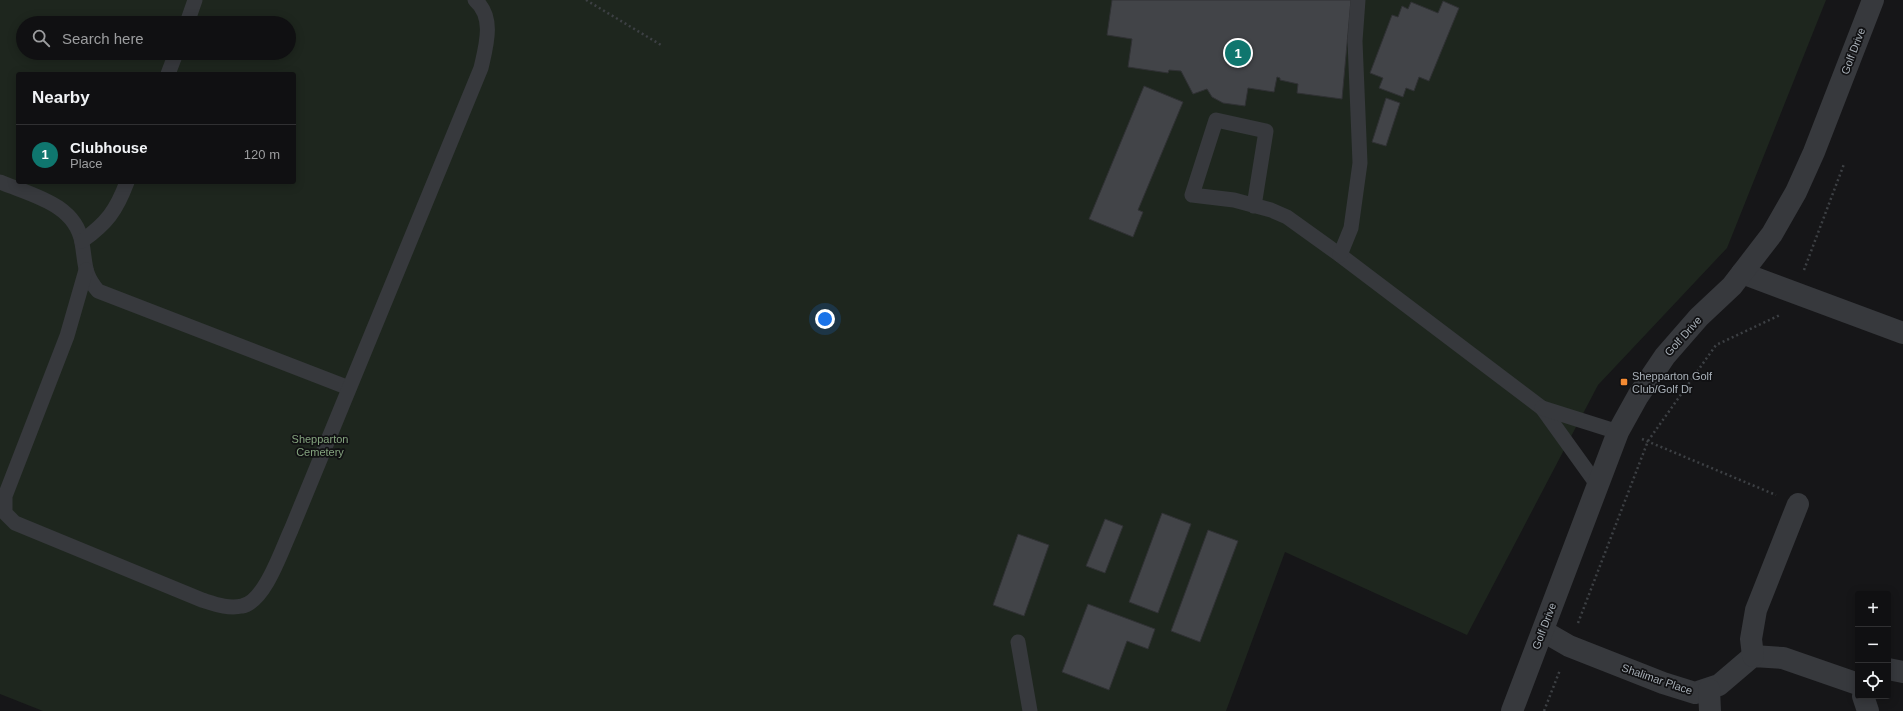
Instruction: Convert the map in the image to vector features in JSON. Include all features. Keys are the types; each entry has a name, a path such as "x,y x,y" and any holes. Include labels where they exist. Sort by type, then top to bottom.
{"street":[{"name":"Golf Drive","path":"1512,711 1618,432 1638,396 1665,356 1699,317 1732,286 1772,234 1796,192 1814,152 1873,0"},
{"path":"1742,273 1903,333"},
{"path":"1798,504 1756,610 1751,639 1753,656 1783,658 1855,683"},
{"name":"Shalimar Place","path":"1543,631 1569,646 1663,683 1695,693 1719,686 1753,656"},
{"path":"1891,670 1903,672"},
{"path":"1709,689 1710,711"},
{"path":"1865,699 1868,711"}],"lane":[{"path":"189,16 195,0"},
{"path":"86,270 67,336 5,496 3,517 202,600 226,607 243,606 254,600 269,578 350,388 406,246 481,68 487,41 488,22 480,5 475,0"},
{"path":"1340,255 1351,228 1360,163 1356,41 1358,0"},
{"path":"169,72 173,60"},
{"path":"1254,206 1266,131 1216,120 1192,195 1234,200 1287,217 1340,255 1542,408 1598,486"},
{"path":"0,182 57,206 75,223 82,241 89,280 98,291 350,388"},
{"path":"82,241 99,229 118,205 126,184"},
{"path":"1542,408 1618,432"},
{"path":"1018,642 1030,711"}],"path":[{"path":"586,0 660,46"},
{"path":"1544,711 1648,441 1716,345 1790,310 1844,164"},
{"path":"1618,432 1648,441 1798,504"}],"green space":[{"name":"Shepparton Cemetery","path":"0,0 1826,0 1727,248 1598,385 1467,635 1285,552 1226,711 43,711 0,694"}],"building":[{"path":"1112,0 1351,0 1342,99 1297,93 1298,84 1280,80 1280,78 1277,77 1274,92 1248,88 1245,106 1223,103 1212,97 1207,89 1193,94 1181,71 1169,70 1168,73 1128,67 1132,39 1107,35"},
{"path":"1443,1 1459,8 1429,81 1419,77 1414,91 1406,88 1403,97 1379,88 1383,78 1370,73 1392,15 1398,17 1402,6 1408,9 1411,2 1438,13"},
{"path":"1144,86 1183,102 1138,210 1143,212 1133,237 1089,219"},
{"path":"1386,98 1400,103 1386,146 1372,142"},
{"path":"1162,513 1191,524 1158,613 1129,602"},
{"path":"1105,519 1123,526 1105,573 1086,566"},
{"path":"1208,530 1238,541 1200,642 1171,631"},
{"path":"1018,534 1049,545 1024,616 993,605"},
{"path":"1088,604 1155,629 1148,649 1127,641 1109,690 1062,672"}],"place":[{"name":"Clubhouse","path":"1238,53"},
{"name":"Shepparton Golf Club/Golf Dr","path":"1624,382"}]}
